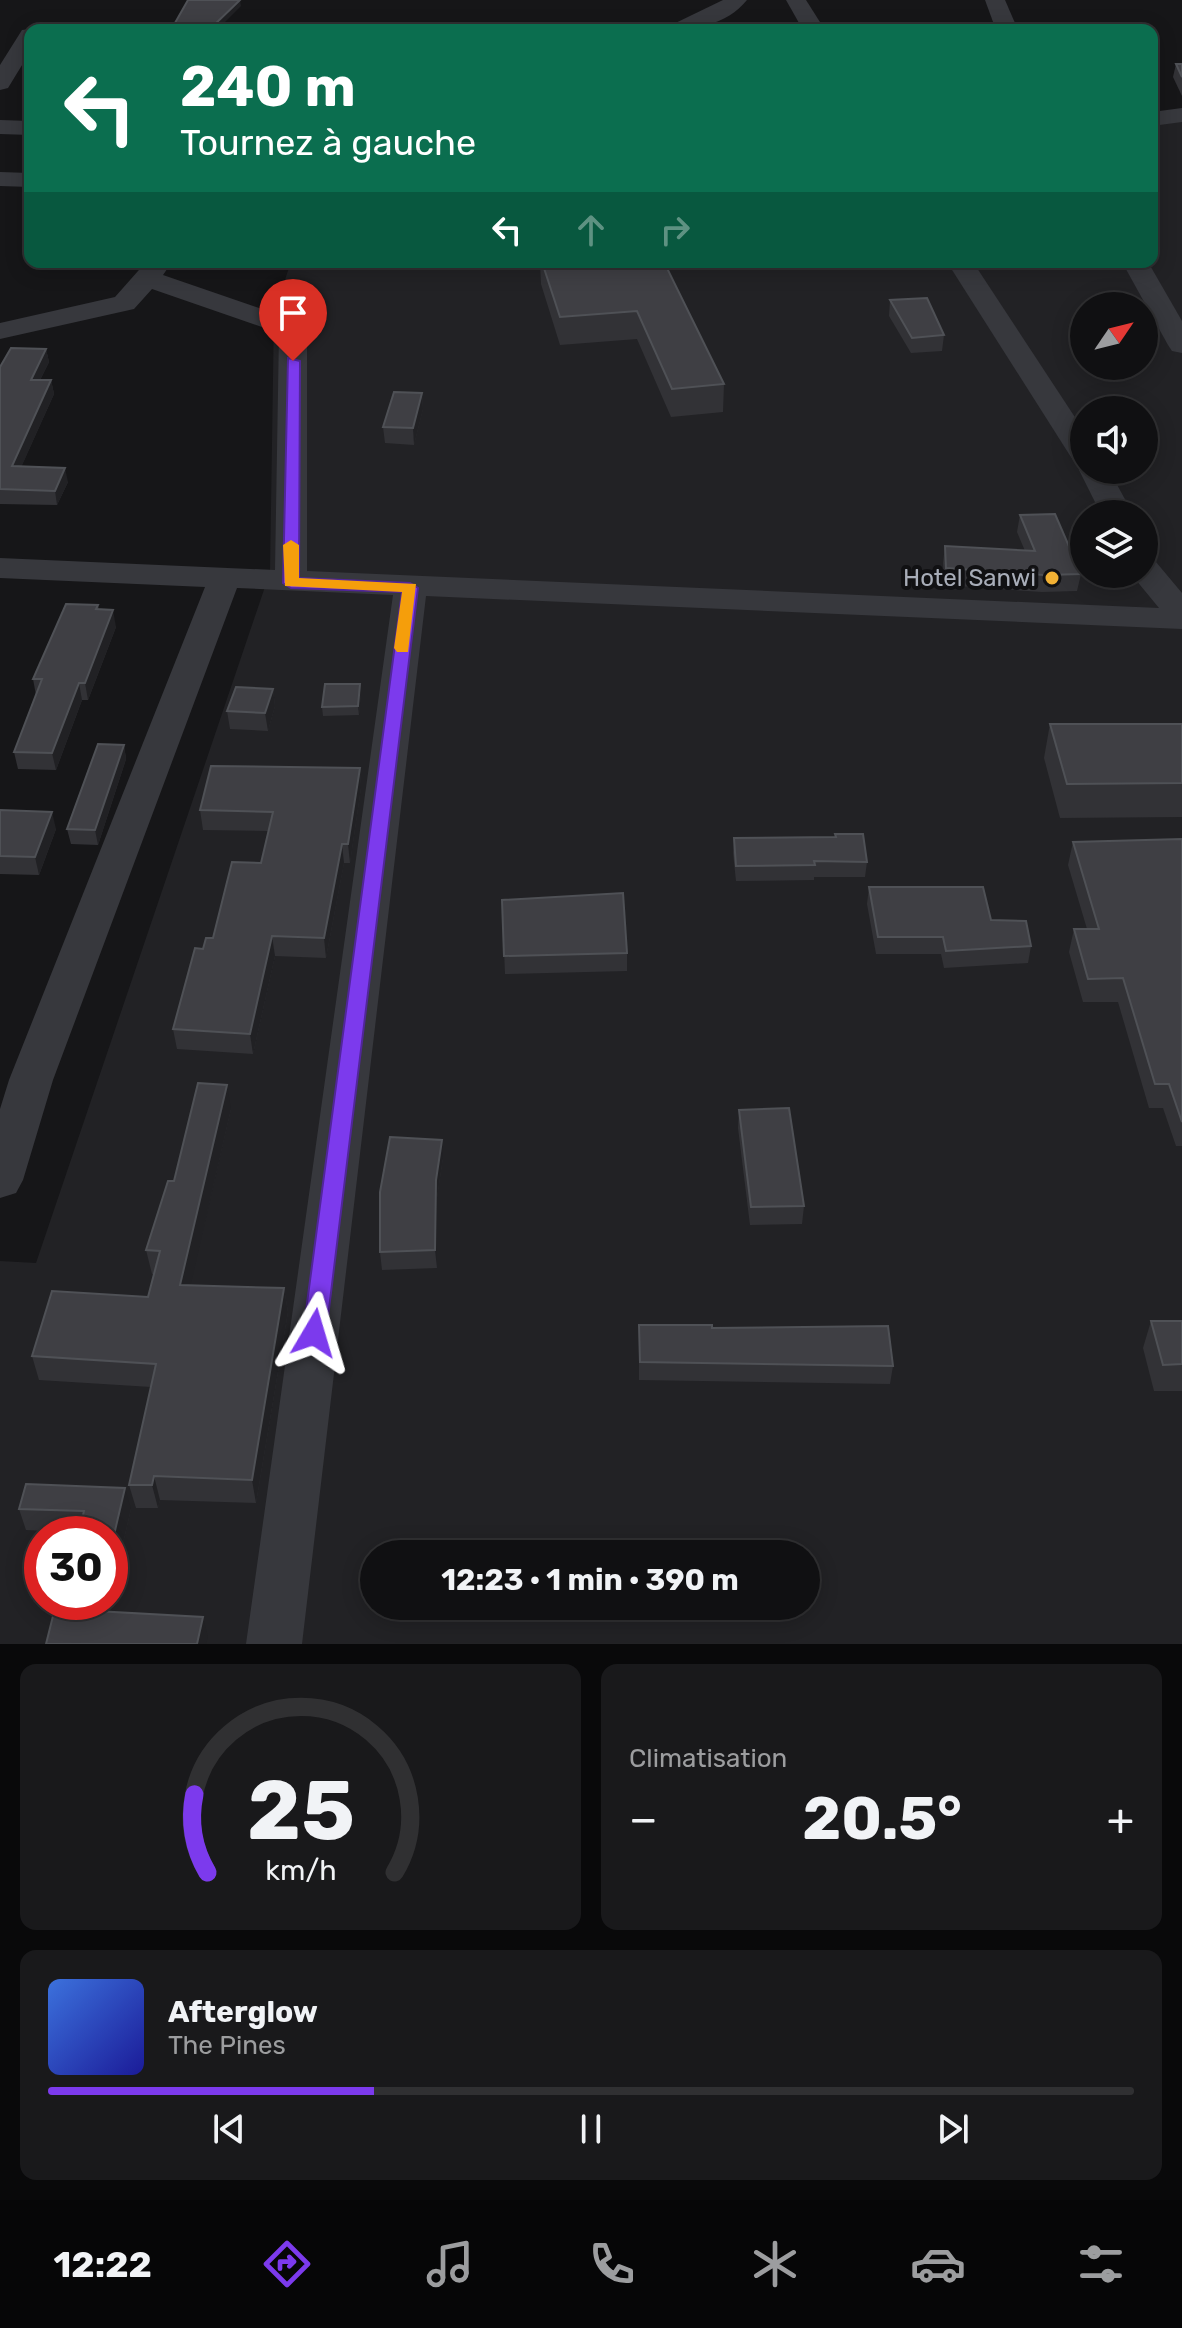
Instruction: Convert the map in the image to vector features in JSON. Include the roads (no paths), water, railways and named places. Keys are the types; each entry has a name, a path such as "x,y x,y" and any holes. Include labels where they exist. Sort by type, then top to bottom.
{"street":[{"path":"689,24 715,15 737,0"},
{"path":"796,0 810,24"},
{"path":"995,0 1005,24"},
{"path":"0,82 24,44"},
{"path":"0,82 24,83"},
{"path":"1158,118 1182,115"},
{"path":"0,127 24,128"},
{"path":"0,179 24,180"},
{"path":"964,268 1070,432"},
{"path":"1138,268 1182,345"},
{"path":"0,331 124,303 154,270 293,329 291,583"},
{"path":"0,568 410,588 1182,616"},
{"path":"0,1180 31,1080 224,580"},
{"path":"1158,586 1182,616"},
{"path":"274,1644 410,588"}],"place":[{"name":"Hotel Sanwi","path":"1052,578"}]}
